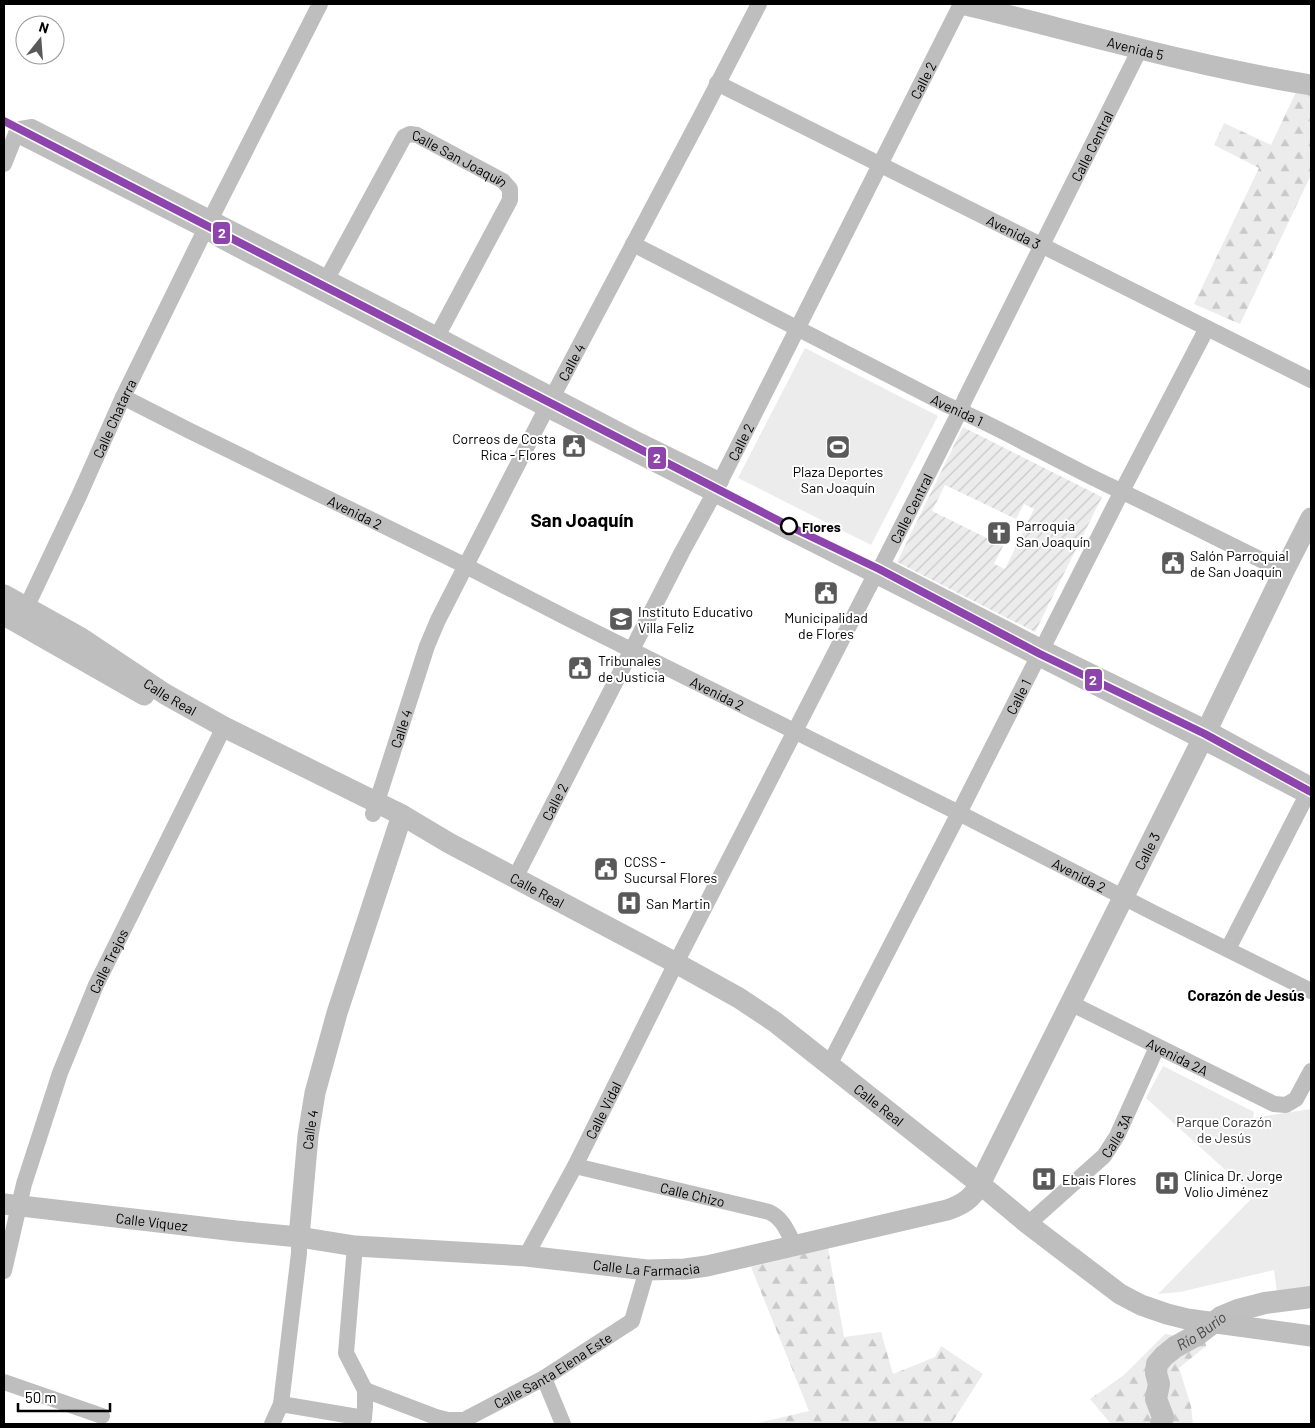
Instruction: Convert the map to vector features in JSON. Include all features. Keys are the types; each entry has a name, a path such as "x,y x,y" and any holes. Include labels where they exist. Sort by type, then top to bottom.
{"main road":[{"name":"Avenida 5","path":"961,4 1008,9 1140,49 1257,77 1311,85"},
{"name":"Calle 3","path":"980,1184 1205,735 1284,572 1305,546 1311,518"},
{"name":"Calle Real","path":"4,595 81,638 165,694 248,754 375,808 449,843 739,998 775,1022 1028,1224 1120,1294 1141,1305 1188,1319 1311,1336"},
{"path":"4,606 19,611 26,608 34,622 65,640 84,661"},
{"name":"Calle Real","path":"4,615 84,661 221,733"},
{"name":"Calle 4","path":"299,1237 308,1136 315,1093 337,1014 400,820"},
{"name":"Calle La Farmacia","path":"299,1237 355,1246 526,1256 648,1270 685,1269 707,1266 947,1210 960,1205 970,1198 980,1184"},
{"path":"960,1205 970,1204 979,1206 992,1210 1018,1223 1028,1224"},
{"name":"Calle Víquez","path":"11,1205 299,1237"}],"street":[{"name":"Calle Chatarra","path":"26,608 123,397 320,4"},
{"name":"Calle 4","path":"375,808 427,646 438,620 717,83 760,4"},
{"name":"Calle 2","path":"515,878 717,487 961,4"},
{"name":"Calle Central","path":"676,963 960,411 1140,49"},
{"name":"Avenida 3","path":"717,83 1311,380"},
{"path":"4,164 16,134 20,130 32,127 208,225 222,241 323,284 550,403 634,452 717,487 1040,653 1205,735 1310,791 1228,949"},
{"path":"16,134 208,225"},
{"name":"Calle San Joaquín","path":"323,284 404,137 410,134 417,135 503,181 510,189 510,200 434,342"},
{"name":"Avenida 1","path":"633,244 938,400 1284,572"},
{"name":"Calle 1","path":"828,1065 1207,328"},
{"name":"Avenida 2","path":"123,397 466,566 1311,991"},
{"name":"Calle Trejos","path":"4,1271 11,1205 24,1184 60,1073 96,985 221,733"},
{"name":"Calle Vidal","path":"526,1256 575,1166 676,963"},
{"name":"Avenida 2A","path":"1070,1003 1274,1104 1286,1106 1296,1099 1311,1071"},
{"name":"Calle 3A","path":"1028,1224 1110,1149 1157,1047"},
{"name":"Calle Chizo","path":"575,1166 776,1215 781,1220 795,1246"},
{"name":"Calle 4","path":"272,1424 281,1404 299,1253 299,1237"},
{"path":"281,1404 362,1421 365,1407 365,1390 346,1353 355,1246"},
{"name":"Calle Santa Elena Este","path":"365,1390 436,1417 465,1422 544,1378 632,1321 648,1270"},
{"path":"544,1378 563,1424"},
{"path":"4,1382 102,1416"}],"green space":[{"path":"1297,90 1311,92 1311,175 1240,324 1194,304 1259,168 1214,145 1224,123 1271,145"},
{"name":"Plaza Deportes San Joaquín","path":"805,348 938,416 871,545 738,478"},
{"path":"963,427 1102,497 1035,632 897,562","holes":["945,485 1016,519 1024,504 1034,509 1005,569 994,564 1003,546 932,511"]},
{"name":"Parque Corazón de Jesús","path":"1163,1066 1254,1112 1253,1118 1311,1109 1311,1287 1277,1293 1274,1270 1180,1292 1158,1294 1254,1196 1146,1098"},
{"path":"828,1248 844,1337 881,1332 893,1374 935,1357 941,1346 983,1374 951,1424 753,1424 809,1411 751,1267"},
{"path":"1165,1334 1206,1340 1206,1346 1179,1368 1191,1406 1193,1424 1111,1424 1090,1399 1124,1375"}],"waterway":[{"name":"Río Burío","path":"1161,1424 1163,1417 1156,1399 1159,1384 1156,1373 1157,1364 1164,1356 1221,1317 1238,1310 1265,1303 1311,1297"}],"rail line":[{"name":"2","path":"4,121 789,526 879,569 1040,654 1205,734 1311,792"}],"place":[{"name":"Correos de Costa Rica - Flores","path":"574,446"},
{"name":"Plaza Deportes San Joaquín","path":"838,447"},
{"name":"Flores","path":"789,526"},
{"name":"Parroquia San Joaquín","path":"999,533"},
{"name":"Salón Parroquial de San Joaquín","path":"1173,563"},
{"name":"Municipalidad de Flores","path":"826,593"},
{"name":"Instituto Educativo Villa Feliz","path":"621,619"},
{"name":"Tribunales de Justicia","path":"580,668"},
{"name":"CCSS - Sucursal Flores","path":"606,869"},
{"name":"San Martin","path":"629,903"},
{"name":"Ebais Flores","path":"1044,1179"},
{"name":"Clínica Dr. Jorge Volio Jiménez","path":"1167,1183"}],"district":[{"name":"San Joaquín","path":"582,519"},
{"name":"Corazón de Jesús","path":"1246,995"}]}
